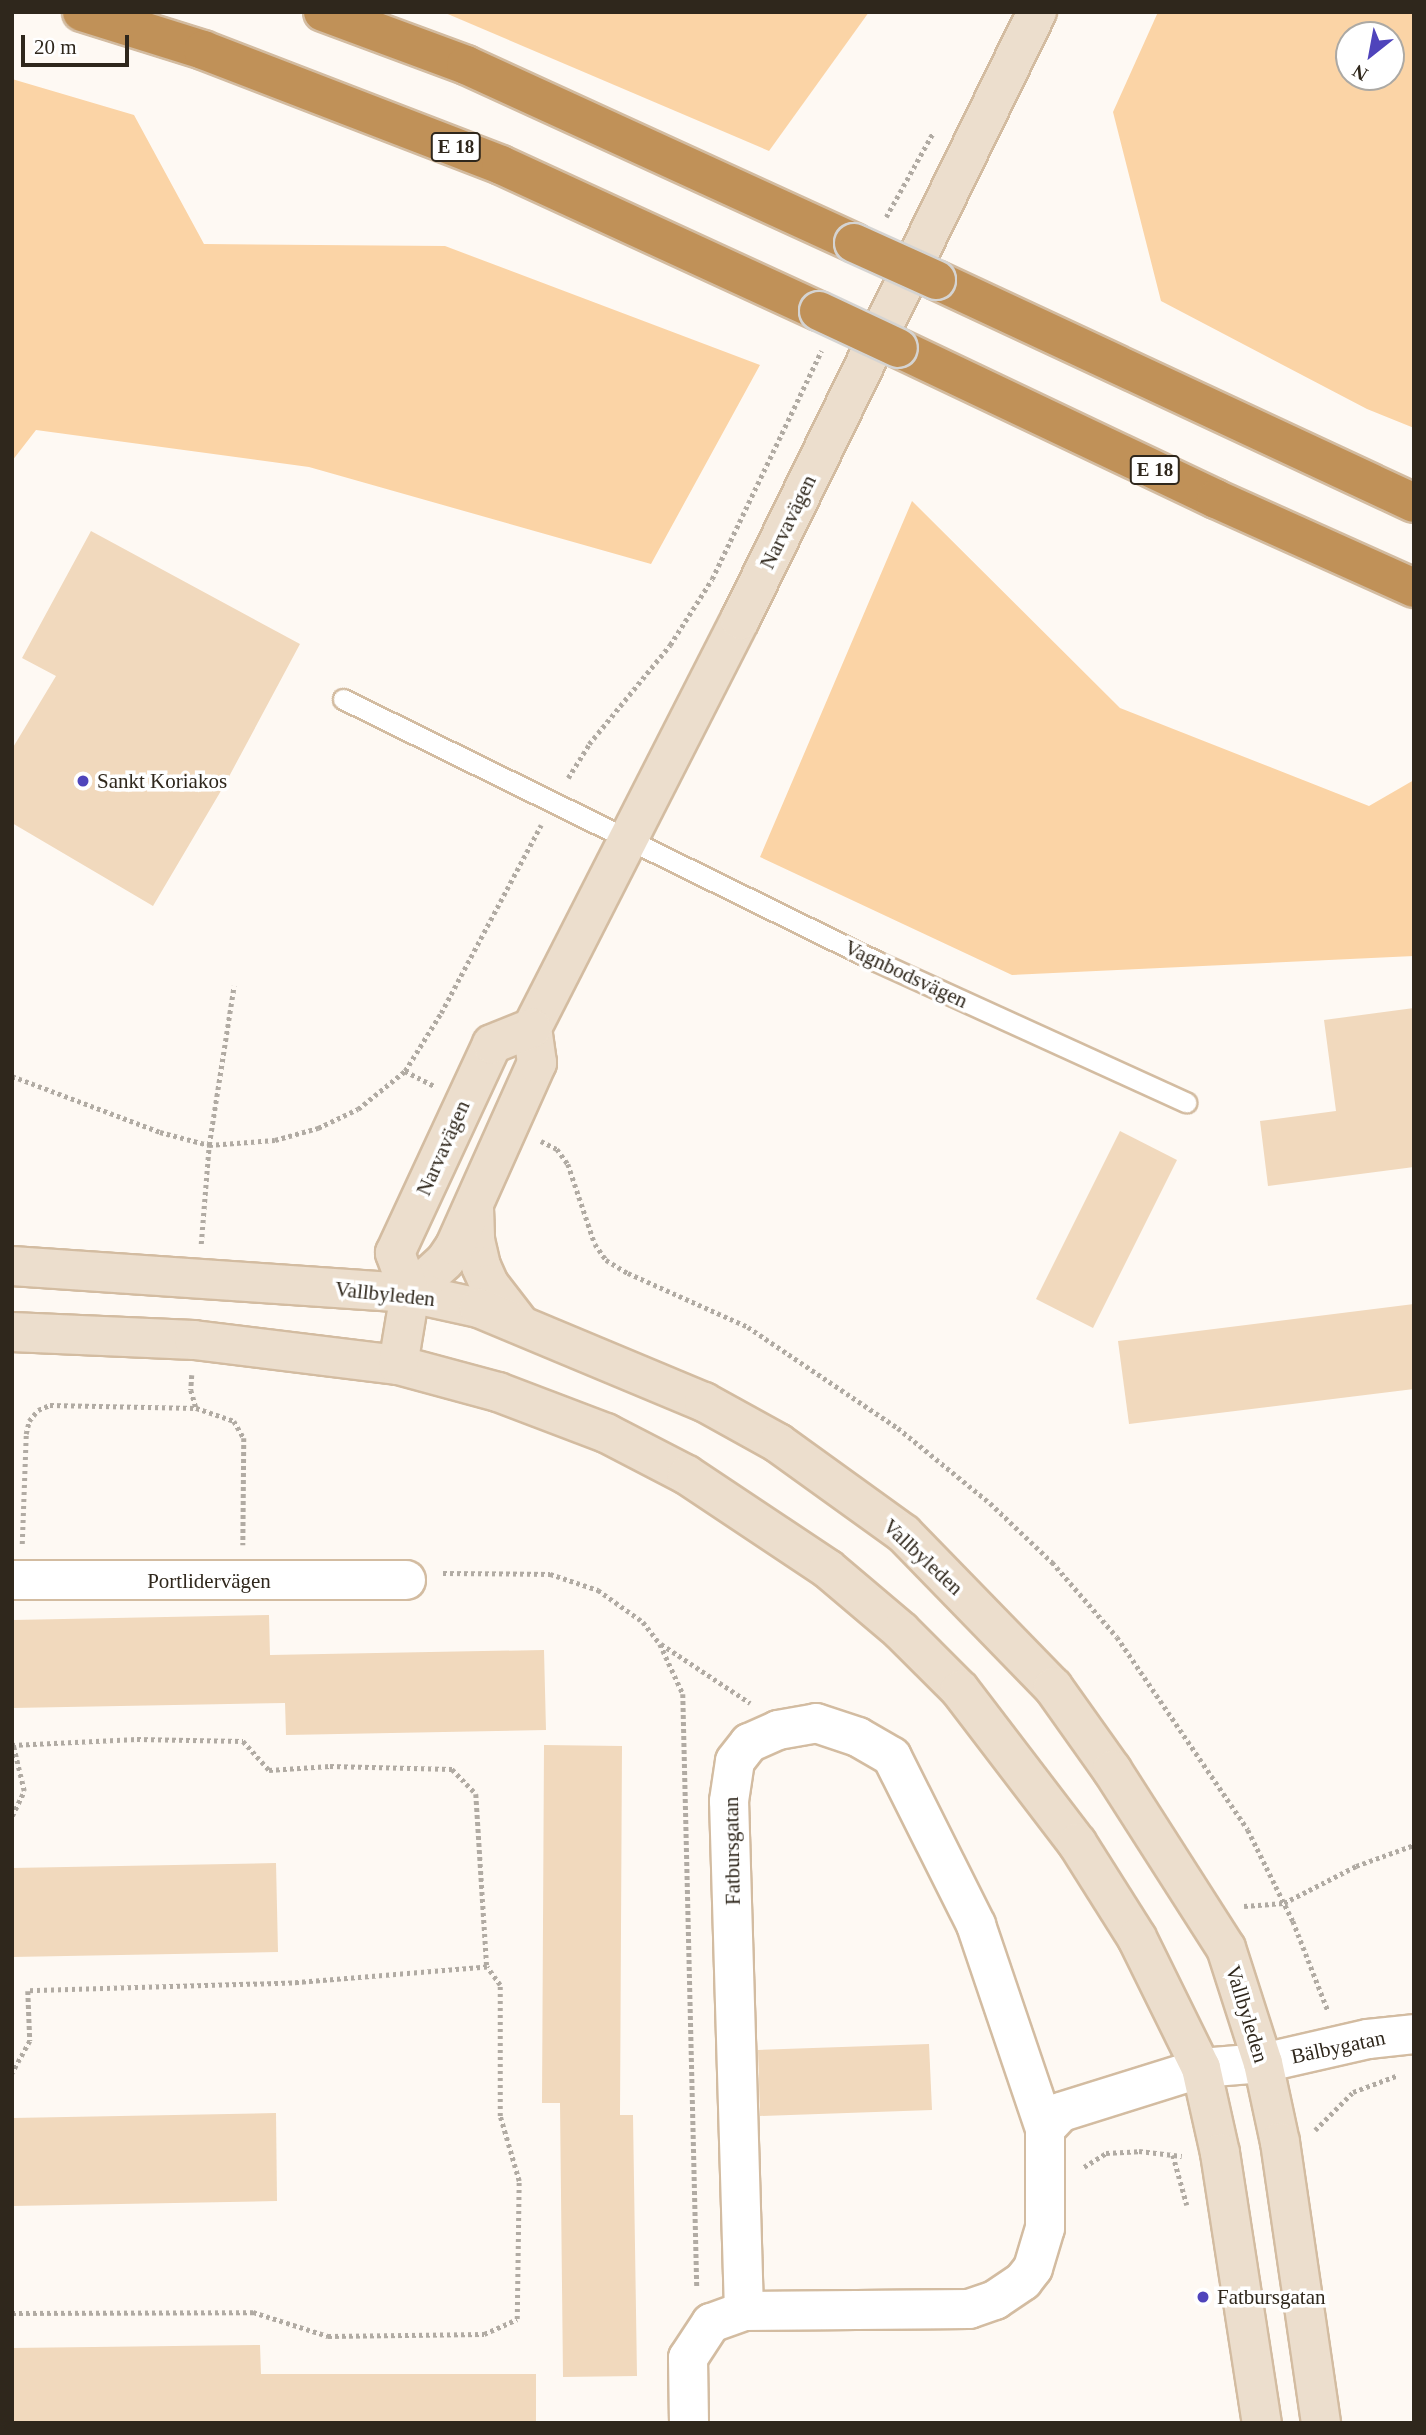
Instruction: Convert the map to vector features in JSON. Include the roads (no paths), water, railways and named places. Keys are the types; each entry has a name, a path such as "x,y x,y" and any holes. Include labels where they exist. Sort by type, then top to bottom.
{"highway":[{"name":"E 18","path":"82,12 203,50 501,165 819,310 1216,499 1414,588"},
{"path":"323,12 466,65 1414,503"}],"main road":[{"name":"Narvavägen","path":"398,1366 410,1293 395,1253 463,1101 492,1044 532,1028 740,620 1037,12"},
{"path":"410,1293 445,1261 474,1208 537,1062 532,1028"},
{"path":"474,1208 475,1240 481,1266 489,1284 520,1324"},
{"name":"Vallbyleden","path":"12,1266 410,1293 479,1308 704,1402 778,1443 904,1534 1053,1687 1112,1770 1226,1948 1263,2063 1280,2142 1321,2423"},
{"path":"12,1332 194,1340 398,1366 498,1392 607,1433 687,1475 828,1569 901,1631 960,1690 1077,1843 1137,1938 1201,2068 1220,2152 1262,2423"}],"street":[{"name":"Portlidervägen","path":"16,1580 406,1580"},
{"name":"Fatbursgatan","path":"816,1723 858,1737 892,1757 976,1925 1045,2129 1047,2195 1040,2248 1033,2268 1023,2281 995,2300 970,2309 727,2317 729,1801 735,1761 749,1743 788,1728 816,1723"},
{"name":"Bälbygatan","path":"1263,2063 1368,2039 1414,2034"},
{"path":"1045,2129 1061,2112 1201,2068 1263,2063"},
{"path":"689,2423 688,2358 727,2317"}],"lane":[{"name":"Vagnbodsvägen","path":"343,699 877,961 1186,1102"}],"place":[{"name":"Sankt Koriakos","path":"83,781"},
{"name":"Fatbursgatan","path":"1203,2297"}]}
